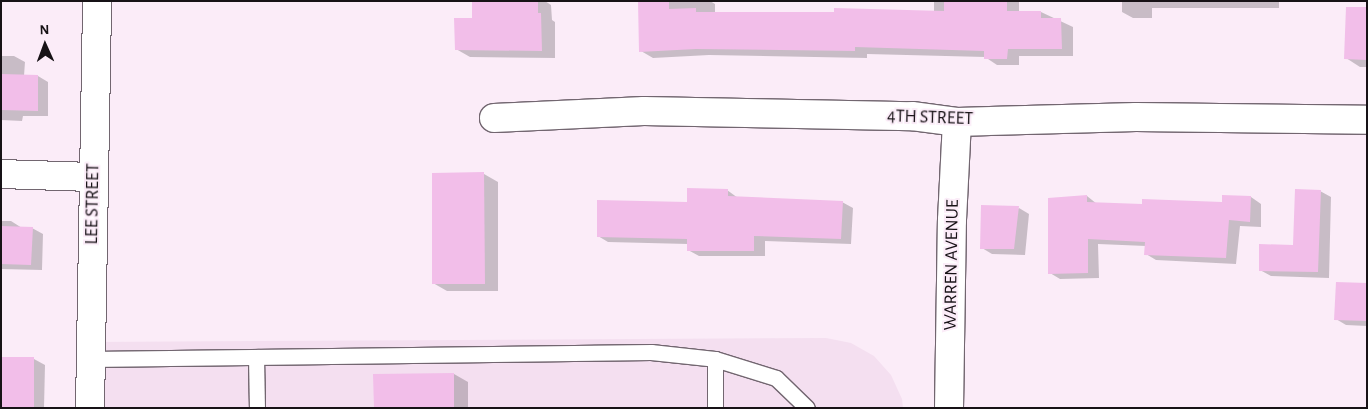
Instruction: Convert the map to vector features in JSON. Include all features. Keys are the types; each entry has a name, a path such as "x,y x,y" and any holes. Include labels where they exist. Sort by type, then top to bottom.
{"street":[{"name":"LEE STREET","path":"90,408 97,1"},
{"name":"4TH STREET","path":"494,118 644,111 912,116 958,122 1136,118 1367,120"},
{"name":"WARREN AVENUE","path":"949,408 952,220 958,122"},
{"path":"1,174 93,177"}],"lane":[{"path":"90,359 651,352 715,359 776,378 807,408"},
{"path":"256,357 256,408"},
{"path":"715,359 715,408"}],"shaded area":[{"path":"826,338 851,343 874,356 891,375 902,399 903,408 90,408 91,342"}],"building":[{"path":"472,1 538,1 538,13 541,13 542,51 455,50 454,18 472,18"},
{"path":"638,1 669,1 669,9 696,8 696,12 834,12 834,8 944,11 944,1 1007,1 1007,11 1041,11 1041,18 1061,18 1062,49 1008,49 1007,59 984,59 984,51 855,47 855,51 696,49 639,52"},
{"path":"1346,7 1367,7 1367,60 1344,59"},
{"path":"1,74 38,75 38,111 1,110"},
{"path":"484,172 485,284 432,284 432,173"},
{"path":"687,188 728,189 728,196 843,201 841,239 754,236 754,251 687,251 687,239 597,237 597,200 687,202"},
{"path":"1295,189 1321,190 1318,272 1259,271 1259,244 1293,245"},
{"path":"1087,195 1087,202 1142,204 1142,199 1222,202 1222,195 1251,196 1250,222 1229,220 1226,258 1144,255 1145,242 1088,239 1088,273 1048,274 1048,198"},
{"path":"981,205 1019,206 1014,249 980,249"},
{"path":"1,226 33,227 31,265 1,264"},
{"path":"1336,282 1367,283 1367,321 1334,320"},
{"path":"1,357 34,357 34,408 1,408"},
{"path":"454,373 454,408 374,408 373,374"}]}
